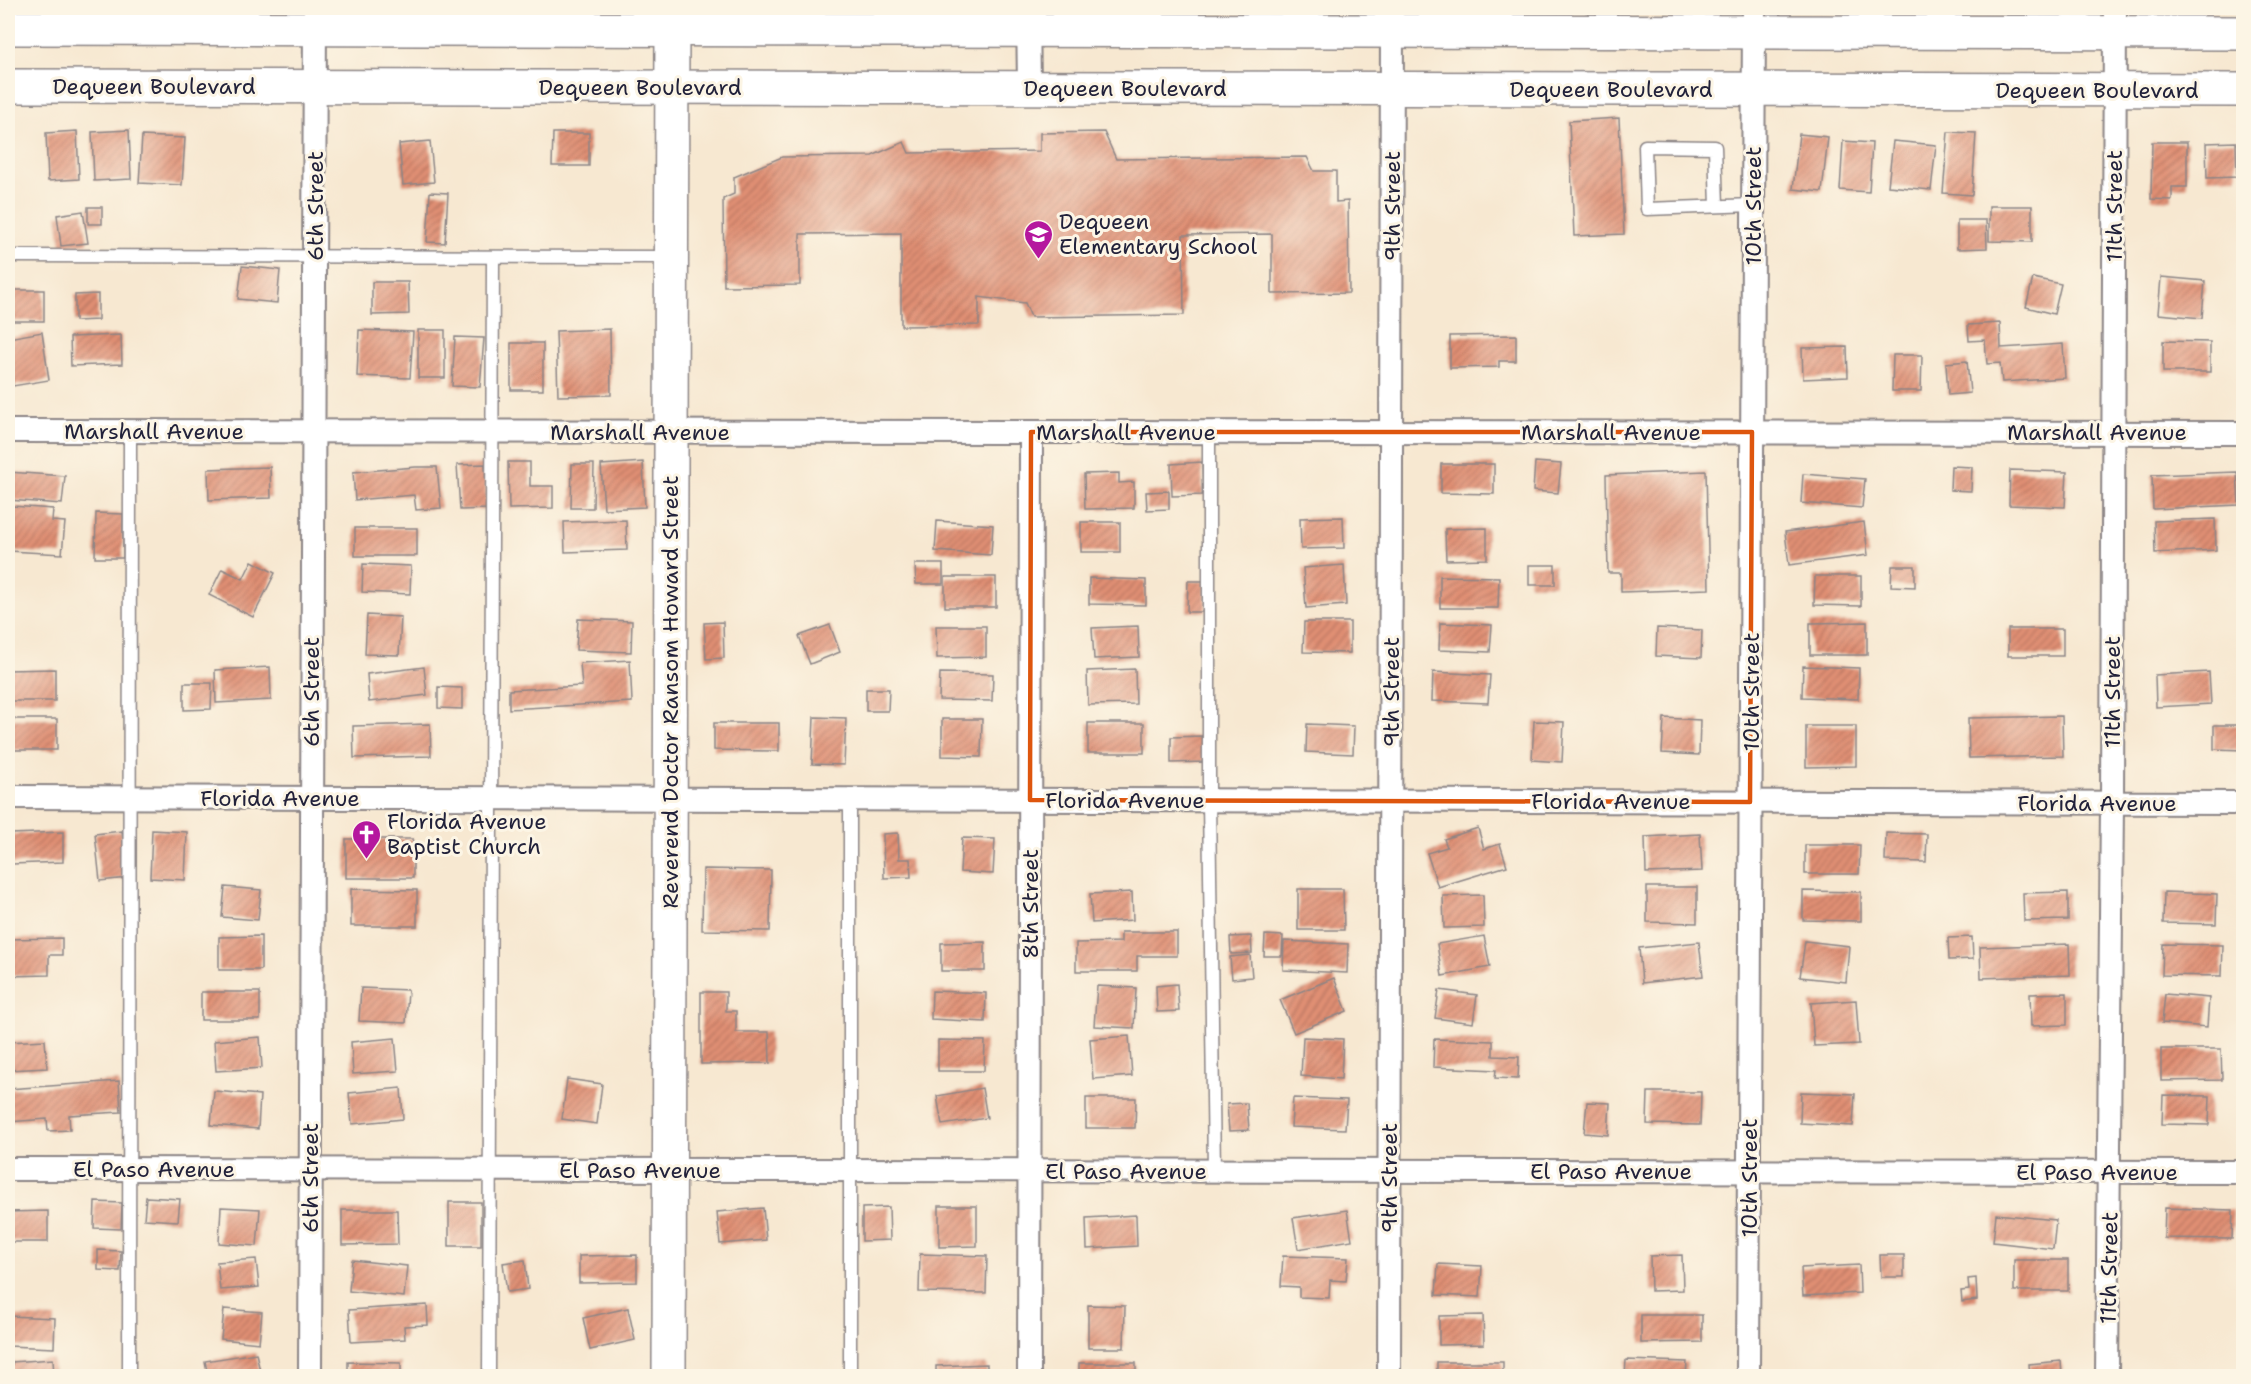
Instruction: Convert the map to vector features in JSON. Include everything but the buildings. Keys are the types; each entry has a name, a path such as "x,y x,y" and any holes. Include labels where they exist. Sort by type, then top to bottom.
{"street":[{"path":"8,28 315,18 2115,20 2244,33"},
{"name":"6th Street","path":"310,1377 310,798 315,18"},
{"name":"Reverend Doctor Ransom Howard Street","path":"669,1377 672,19"},
{"path":"1028,19 1029,88"},
{"name":"9th Street","path":"1389,1377 1392,19"},
{"name":"10th Street","path":"1748,1377 1754,20"},
{"name":"11th Street","path":"2107,1377 2115,20"},
{"name":"Dequeen Boulevard","path":"8,86 2244,90"},
{"name":"Marshall Avenue","path":"8,431 2244,433"},
{"name":"8th Street","path":"1029,1377 1031,432"},
{"name":"Florida Avenue","path":"8,797 2244,803"},
{"name":"El Paso Avenue","path":"8,1169 2244,1172"}],"lane":[{"path":"1717,206 1715,147 1645,146 1647,209 1753,205"},
{"path":"8,256 671,257"},
{"path":"489,1377 493,258"},
{"path":"129,1377 130,431"},
{"path":"1209,432 1209,800 1214,1171"},
{"path":"850,799 850,1377"}],"highlighted area":[{"path":"1031,432 1752,432 1750,802 1030,800"}],"place":[{"name":"Dequeen Elementary School","path":"1038,260"},
{"name":"Florida Avenue Baptist Church","path":"366,860"}]}
